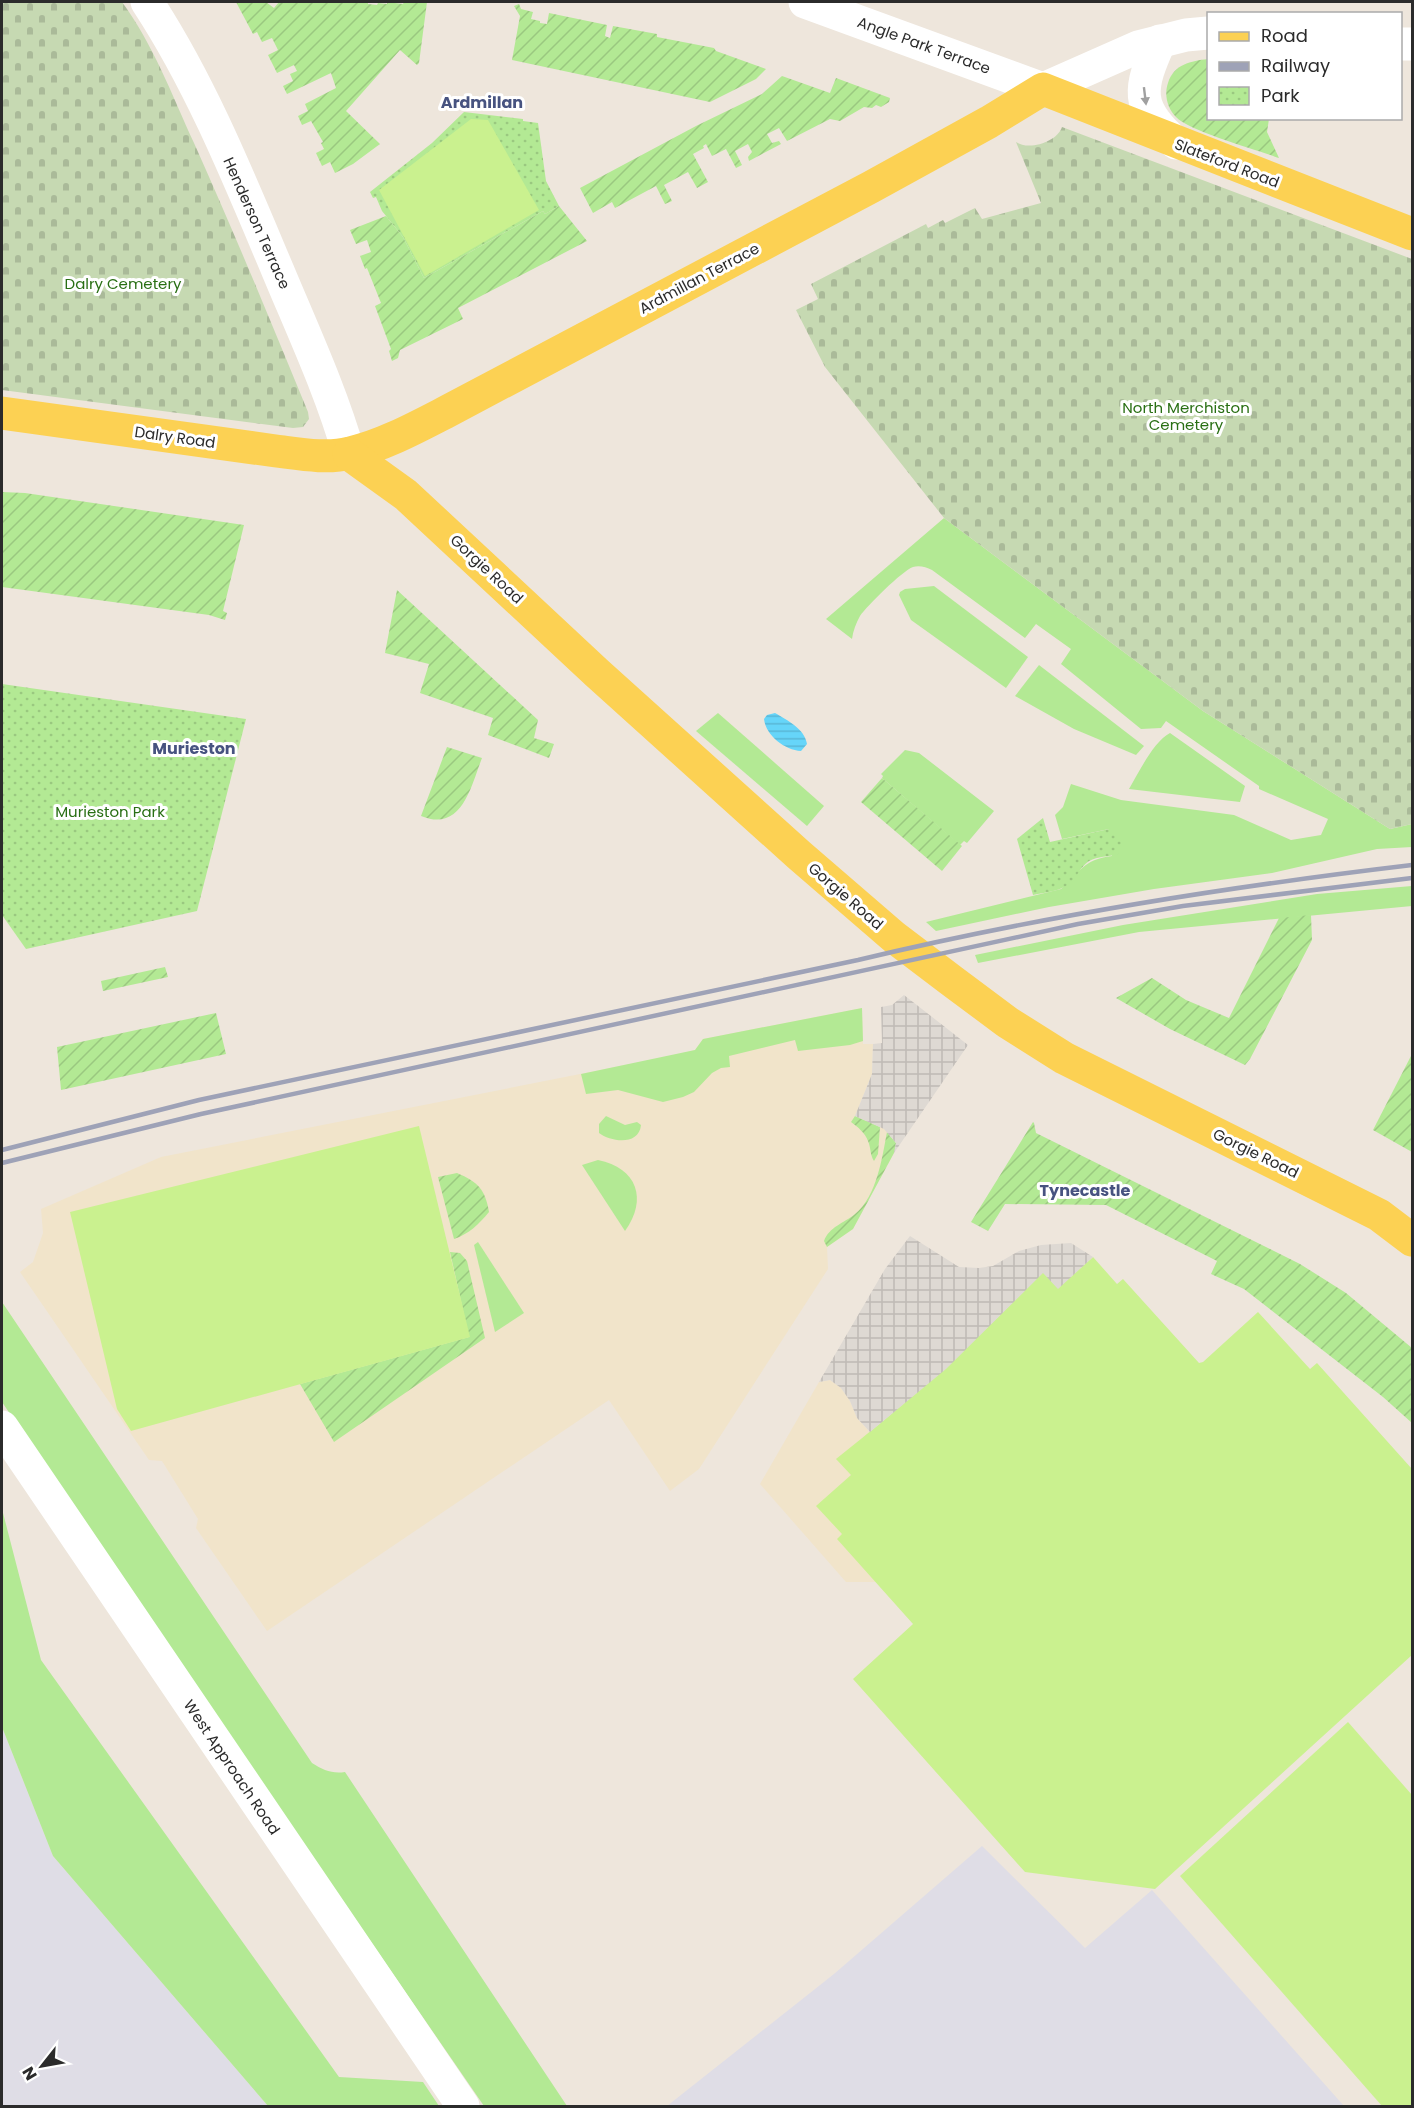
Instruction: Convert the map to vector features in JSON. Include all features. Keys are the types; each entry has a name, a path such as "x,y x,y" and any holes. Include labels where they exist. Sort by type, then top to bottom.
{"main road":[{"name":"Ardmillan Terrace","path":"349,454 412,429 448,411 871,187 989,122 1043,89"},
{"name":"Slateford Road","path":"1043,89 1413,234"},
{"name":"Dalry Road","path":"2,413 276,451 317,455 349,454"},
{"name":"Gorgie Road","path":"349,454 406,495 597,673 799,855 894,937 981,1003 1064,1058 1379,1215 1413,1240"}],"street":[{"name":"Henderson Terrace","path":"147,2 188,74 254,215 329,392 349,454"},
{"name":"Angle Park Terrace","path":"805,2 1043,89"},
{"path":"1043,89 1123,53 1160,41 1207,33"},
{"path":"1160,41 1144,78 1143,92 1152,119 1176,143"},
{"name":"West Approach Road","path":"2,1427 463,2106"}],"shaded area":[{"path":"904,995 968,1045 894,1153 896,1143 884,1129 855,1116 872,1074 873,1044 882,1043 881,1007 892,1005"},
{"path":"862,1008 863,1044 873,1044 872,1074 855,1116 884,1128 893,1137 894,1153 853,1229 827,1247 828,1269 699,1469 670,1491 609,1400 267,1631 196,1528 198,1519 162,1461 149,1460 20,1272 33,1262 43,1233 41,1209 161,1157 661,1058 695,1050 703,1039"},
{"path":"910,1236 959,1267 993,1266 1019,1251 1041,1245 1071,1243 1093,1257 1058,1289 1043,1273 946,1369 870,1432 857,1418 850,1401 841,1388 830,1380 819,1382 885,1269"},
{"path":"830,1380 841,1388 850,1401 857,1418 950,1519 876,1582 846,1582 760,1484 819,1382"},
{"path":"2,1727 53,1856 268,2106 2,2106"},
{"path":"982,1846 1085,1948 1152,1890 1344,2106 667,2106 834,1974"}],"green space":[{"name":"Dalry Cemetery","path":"2,2 122,2 161,70 238,243 308,412 309,419 303,427 293,428 2,390"},
{"path":"236,2 266,2 274,8 279,2 368,2 368,4 377,5 378,3 387,4 387,2 403,4 404,2 427,2 419,63 417,65 400,50 346,111 380,144 353,164 335,173 330,162 322,166 316,153 324,149 321,143 323,142 311,121 302,125 298,116 308,111 305,104 336,88 331,73 287,94 283,86 293,81 290,74 297,71 294,65 277,73 268,55 278,50 272,38 262,42 257,32 253,34"},
{"path":"519,4 521,9 533,12 531,19 540,21 540,23 547,24 549,13 607,25 605,36 610,38 613,26 657,34 657,37 714,48 716,51 766,69 756,79 710,102 512,60 520,16 514,6"},
{"path":"1207,59 1207,120 1269,120 1267,132 1279,158 1224,140 1194,128 1176,117 1168,105 1167,87 1174,72 1195,61"},
{"path":"782,76 830,93 836,78 890,98 889,102 881,107 876,105 872,108 864,107 840,121 830,119 787,141 779,128 767,134 772,143 779,141 781,144 749,161 748,157 752,152 748,144 735,151 742,165 736,168 726,149 712,156 706,144 704,148 693,154 708,182 697,188 688,172 664,185 672,201 665,204 656,186 615,208 612,202 593,213 580,188 696,126 762,94"},
{"path":"464,112 538,123 546,181 559,206 545,214 543,211 424,278 403,237 382,211 376,197 373,198 370,192 432,143"},
{"path":"471,119 488,120 539,210 425,276 379,190"},
{"name":"North Merchiston Cemetery","path":"1062,127 1412,259 1412,824 1390,829 1203,711 944,518 825,367 796,310 818,299 811,284 926,224 928,228 943,220 945,223 975,208 982,219 1041,203 1016,142 1028,146 1042,144 1055,137"},
{"path":"559,206 587,241 458,308 463,319 400,350 398,358 392,361 389,351 391,349 375,306 381,303 360,256 371,252 367,240 356,244 350,230 386,216 403,237 424,278 543,211 545,214"},
{"path":"2,492 25,493 244,525 223,611 227,613 225,620 209,615 2,587"},
{"path":"944,518 1203,711 1390,829 1412,824 1412,847 1377,849 1272,873 1154,889 1049,907 936,931 926,922 1061,889 1088,863 1112,856 1109,829 1062,839 1055,815 1063,807 1071,784 1121,800 1234,815 1291,840 1321,835 1328,819 1259,789 1259,786 1166,721 1161,728 1141,729 1061,664 1071,649 1036,624 1025,638 927,568 913,567 885,589 860,616 852,639 826,619"},
{"path":"934,586 1028,657 1006,688 911,620 899,595 900,592 905,589"},
{"path":"397,590 538,720 534,738 554,744 549,758 488,735 493,718 420,693 429,664 385,653"},
{"path":"1039,665 1144,746 1136,755 1074,729 1015,696"},
{"name":"Murieston Park","path":"2,684 246,719 197,911 26,949 2,915"},
{"path":"718,713 824,806 807,826 696,731"},
{"path":"1170,733 1245,786 1240,802 1129,789 1158,743"},
{"path":"447,747 482,758 463,804 455,813 435,820 421,816"},
{"path":"905,750 919,753 994,811 967,843 964,841 960,845 882,778 881,774"},
{"path":"882,778 962,846 942,871 861,802"},
{"path":"1043,818 1050,842 1109,829 1121,838 1120,850 1118,854 1089,861 1066,886 1033,895 1017,839"},
{"path":"1412,886 1412,906 1139,932 978,963 975,955 1123,925 1317,894"},
{"path":"1311,915 1312,940 1245,1065 1170,1029 1116,998 1152,978 1186,1000 1229,1018 1279,918"},
{"path":"165,967 168,977 103,991 101,981"},
{"path":"862,1008 863,1041 850,1045 798,1051 795,1040 729,1056 730,1067 721,1068 712,1073 694,1092 663,1102 618,1090 586,1094 581,1074 695,1050 703,1039"},
{"path":"216,1013 226,1054 61,1090 57,1047"},
{"path":"1412,1054 1412,1152 1373,1130"},
{"path":"606,1116 625,1125 637,1122 641,1125 639,1132 630,1139 624,1140 604,1136 599,1133 599,1124"},
{"path":"855,1116 880,1127 878,1154 874,1161 867,1138 851,1122"},
{"path":"1033,1122 1036,1133 1300,1264 1346,1293 1412,1348 1412,1423 1383,1397 1244,1289 1211,1274 1217,1261 1106,1205 1005,1204 988,1231 971,1222"},
{"path":"419,1126 470,1337 131,1431 117,1409 70,1212"},
{"path":"887,1132 896,1143 894,1153 853,1229 827,1247 824,1241 829,1232 855,1214 869,1197 877,1176"},
{"path":"598,1160 622,1170 635,1187 636,1208 625,1231 582,1165"},
{"path":"457,1173 479,1187 485,1197 489,1212 473,1228 454,1239 438,1177"},
{"path":"478,1242 524,1313 495,1332 474,1245"},
{"path":"450,1252 460,1253 467,1261 485,1338 334,1442 300,1384 469,1337"},
{"path":"1093,1257 1117,1284 1123,1279 1199,1363 1203,1362 1258,1312 1310,1369 1317,1363 1412,1469 1412,1655 1155,1889 1025,1872 853,1679 913,1624 837,1539 842,1534 816,1506 851,1475 836,1459 942,1369 1043,1272 1058,1288"},
{"path":"2,1302 312,1763 328,1771 345,1772 567,2106 484,2106 2,1402"},
{"path":"2,1509 41,1660 339,2077 423,2082 439,2106 268,2106 53,1856 2,1727"},
{"path":"1348,1722 1412,1795 1412,2106 1382,2106 1180,1876"}],"water":[{"path":"775,713 803,734 807,744 801,751 783,745 768,731 764,719 767,715"}],"railway":[{"path":"2,1150 199,1100 1065,916 1203,893 1412,865"},
{"path":"2,1163 201,1114 1078,924 1183,906 1412,878"}],"district":[{"name":"Ardmillan","path":"482,102"},
{"name":"Murieston","path":"194,748"},
{"name":"Tynecastle","path":"1085,1190"}]}
